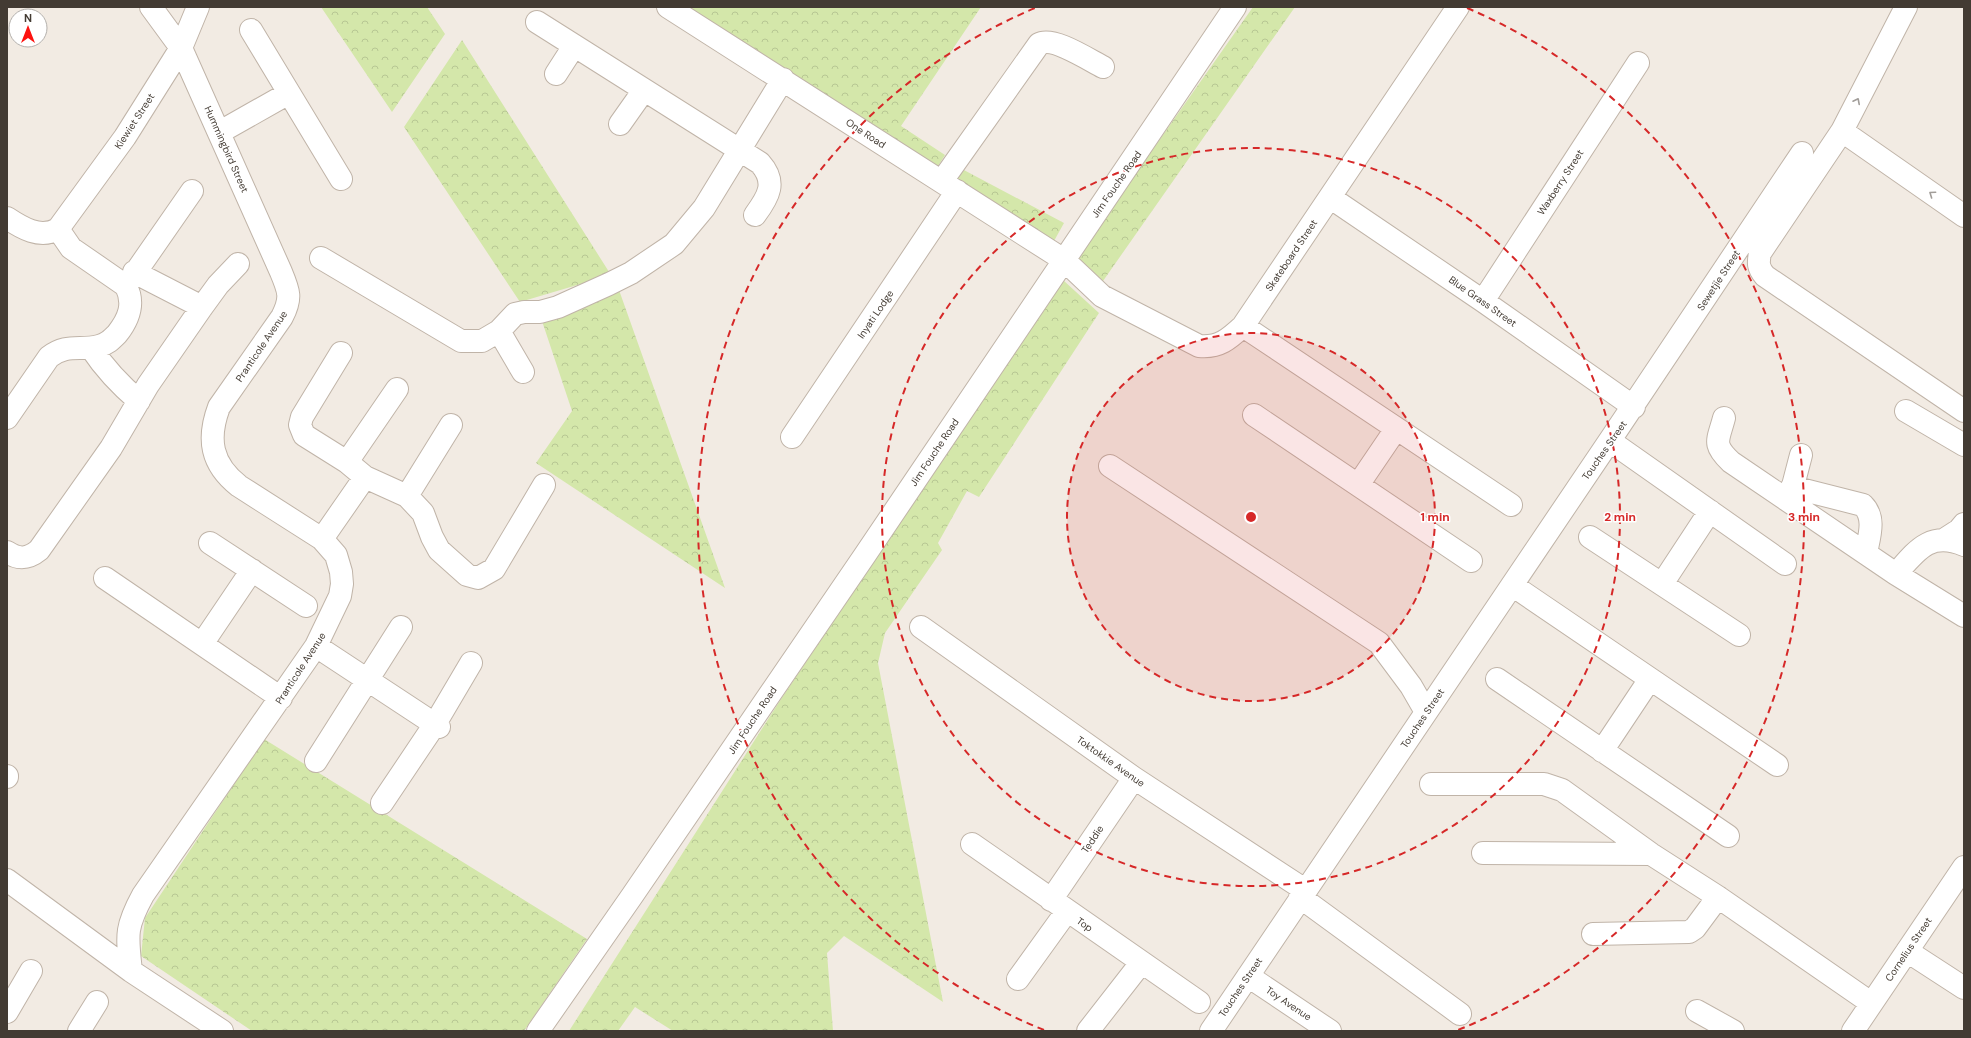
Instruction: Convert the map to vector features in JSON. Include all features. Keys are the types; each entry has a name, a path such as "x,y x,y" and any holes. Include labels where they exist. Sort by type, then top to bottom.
{"street":[{"name":"Hummingbird Street","path":"151,7 181,48 220,132 281,272 289,297"},
{"name":"Kiewiet Street","path":"58,229 125,137 181,48 198,7"},
{"name":"One Road","path":"668,7 783,79 1064,260"},
{"name":"Jim Fouche Road","path":"538,1031 632,896 1235,7"},
{"name":"Skateboard Street","path":"1064,260 1102,296 1199,346 1209,347 1221,344 1243,326 1331,198 1458,7"},
{"path":"1906,7 1842,131 1760,253 1758,265 1765,276 1964,411"},
{"path":"537,22 760,163 768,172 771,183 763,204 755,215"},
{"path":"251,30 341,179"},
{"name":"Inyati Lodge","path":"792,437 1039,44 1043,42 1052,43 1069,49 1103,67"},
{"path":"556,74 574,46"},
{"name":"Waxberry Street","path":"1483,301 1638,63"},
{"path":"321,258 461,342 482,341 499,331 515,314 524,312 540,312 558,306 631,273 674,244 704,208 783,79"},
{"path":"620,124 644,90"},
{"path":"220,132 288,93"},
{"path":"1842,131 1964,216"},
{"name":"Sewetjie Street","path":"1634,407 1802,153"},
{"path":"7,418 49,357 56,351 64,349 92,348 109,342 126,322 131,304 129,292 130,279 192,191"},
{"name":"Blue Grass Street","path":"1331,198 1483,301 1634,407"},
{"path":"7,218 24,229 36,233 49,232 58,229 71,248 130,279 202,306"},
{"path":"7,552 16,558 25,558 32,556 39,550 111,448 139,401 202,306 218,285 238,264"},
{"name":"Pranticole Avenue","path":"131,971 128,938 129,924 143,895 316,646 335,608 342,584 336,555 322,539 238,486 227,477 219,466 213,444 214,421 219,407 282,318 288,306 289,297"},
{"path":"1243,326 1511,505"},
{"path":"499,331 523,372"},
{"path":"92,348 106,370 120,385 139,401"},
{"path":"341,354 302,416 300,426 304,435 347,462 365,477 407,496 423,513 432,537 439,550 467,575 478,578 494,569 544,485"},
{"path":"347,462 397,389"},
{"name":"Touches Street","path":"1211,1031 1302,894 1634,407"},
{"path":"1906,411 1964,445"},
{"path":"1254,415 1471,561"},
{"path":"1724,418 1718,442 1720,452 1731,462 1790,495 1896,574 1964,616"},
{"path":"407,496 451,425"},
{"path":"1358,485 1396,428"},
{"path":"1610,441 1785,564"},
{"path":"1790,495 1801,455"},
{"path":"1110,466 1379,644 1411,686 1426,712"},
{"path":"322,539 365,477"},
{"path":"1790,495 1863,505 1869,511 1871,522 1866,553"},
{"path":"1662,584 1710,511"},
{"path":"1896,574 1916,551 1929,543 1954,542 1959,530 1964,524"},
{"path":"1590,537 1738,635"},
{"path":"210,543 306,606"},
{"path":"202,644 252,570"},
{"path":"105,578 281,698"},
{"path":"1512,585 1777,766"},
{"path":"316,761 401,627"},
{"name":"Toktokkie Avenue","path":"922,627 1134,778 1302,894 1460,1014"},
{"path":"316,646 437,725"},
{"path":"382,803 437,725 471,663"},
{"path":"1602,751 1650,679"},
{"path":"1497,680 1728,836"},
{"name":"Teddie","path":"1018,979 1134,778"},
{"path":"1431,784 1544,784 1562,790 1651,854 1718,897 1872,1003"},
{"name":"Top","path":"972,844 1199,1002"},
{"path":"1483,853 1651,854"},
{"name":"Cornelius Street","path":"1853,1031 1964,867"},
{"path":"7,880 209,1027"},
{"name":"Jim Fouche Road","path":"552,1031 632,896"},
{"path":"1593,934 1689,932 1695,928 1718,897"},
{"path":"1907,950 1964,988"},
{"path":"1088,1031 1141,962"},
{"path":"7,1012 31,971"},
{"name":"Toy Avenue","path":"1248,976 1330,1031"},
{"path":"78,1031 97,1002"},
{"path":"1697,1011 1733,1031"}],"green space":[{"path":"321,7 427,7 445,34 392,112"},
{"path":"686,7 981,7 901,126 945,155 938,166"},
{"path":"1253,7 1295,7 1103,281 1077,257"},
{"path":"462,40 611,275 520,302 404,127"},
{"path":"962,169 1064,223 1054,241 956,180"},
{"path":"1063,280 1099,313 979,497 967,491 938,543 942,550 885,633 878,663 943,1002 844,936 827,953 833,1031 673,1031 635,1007 618,1031 569,1031 781,699"},
{"path":"619,290 725,588 536,463 572,411 542,321"},
{"path":"264,739 587,939 524,1031 252,1031 141,956 145,918"}]}
